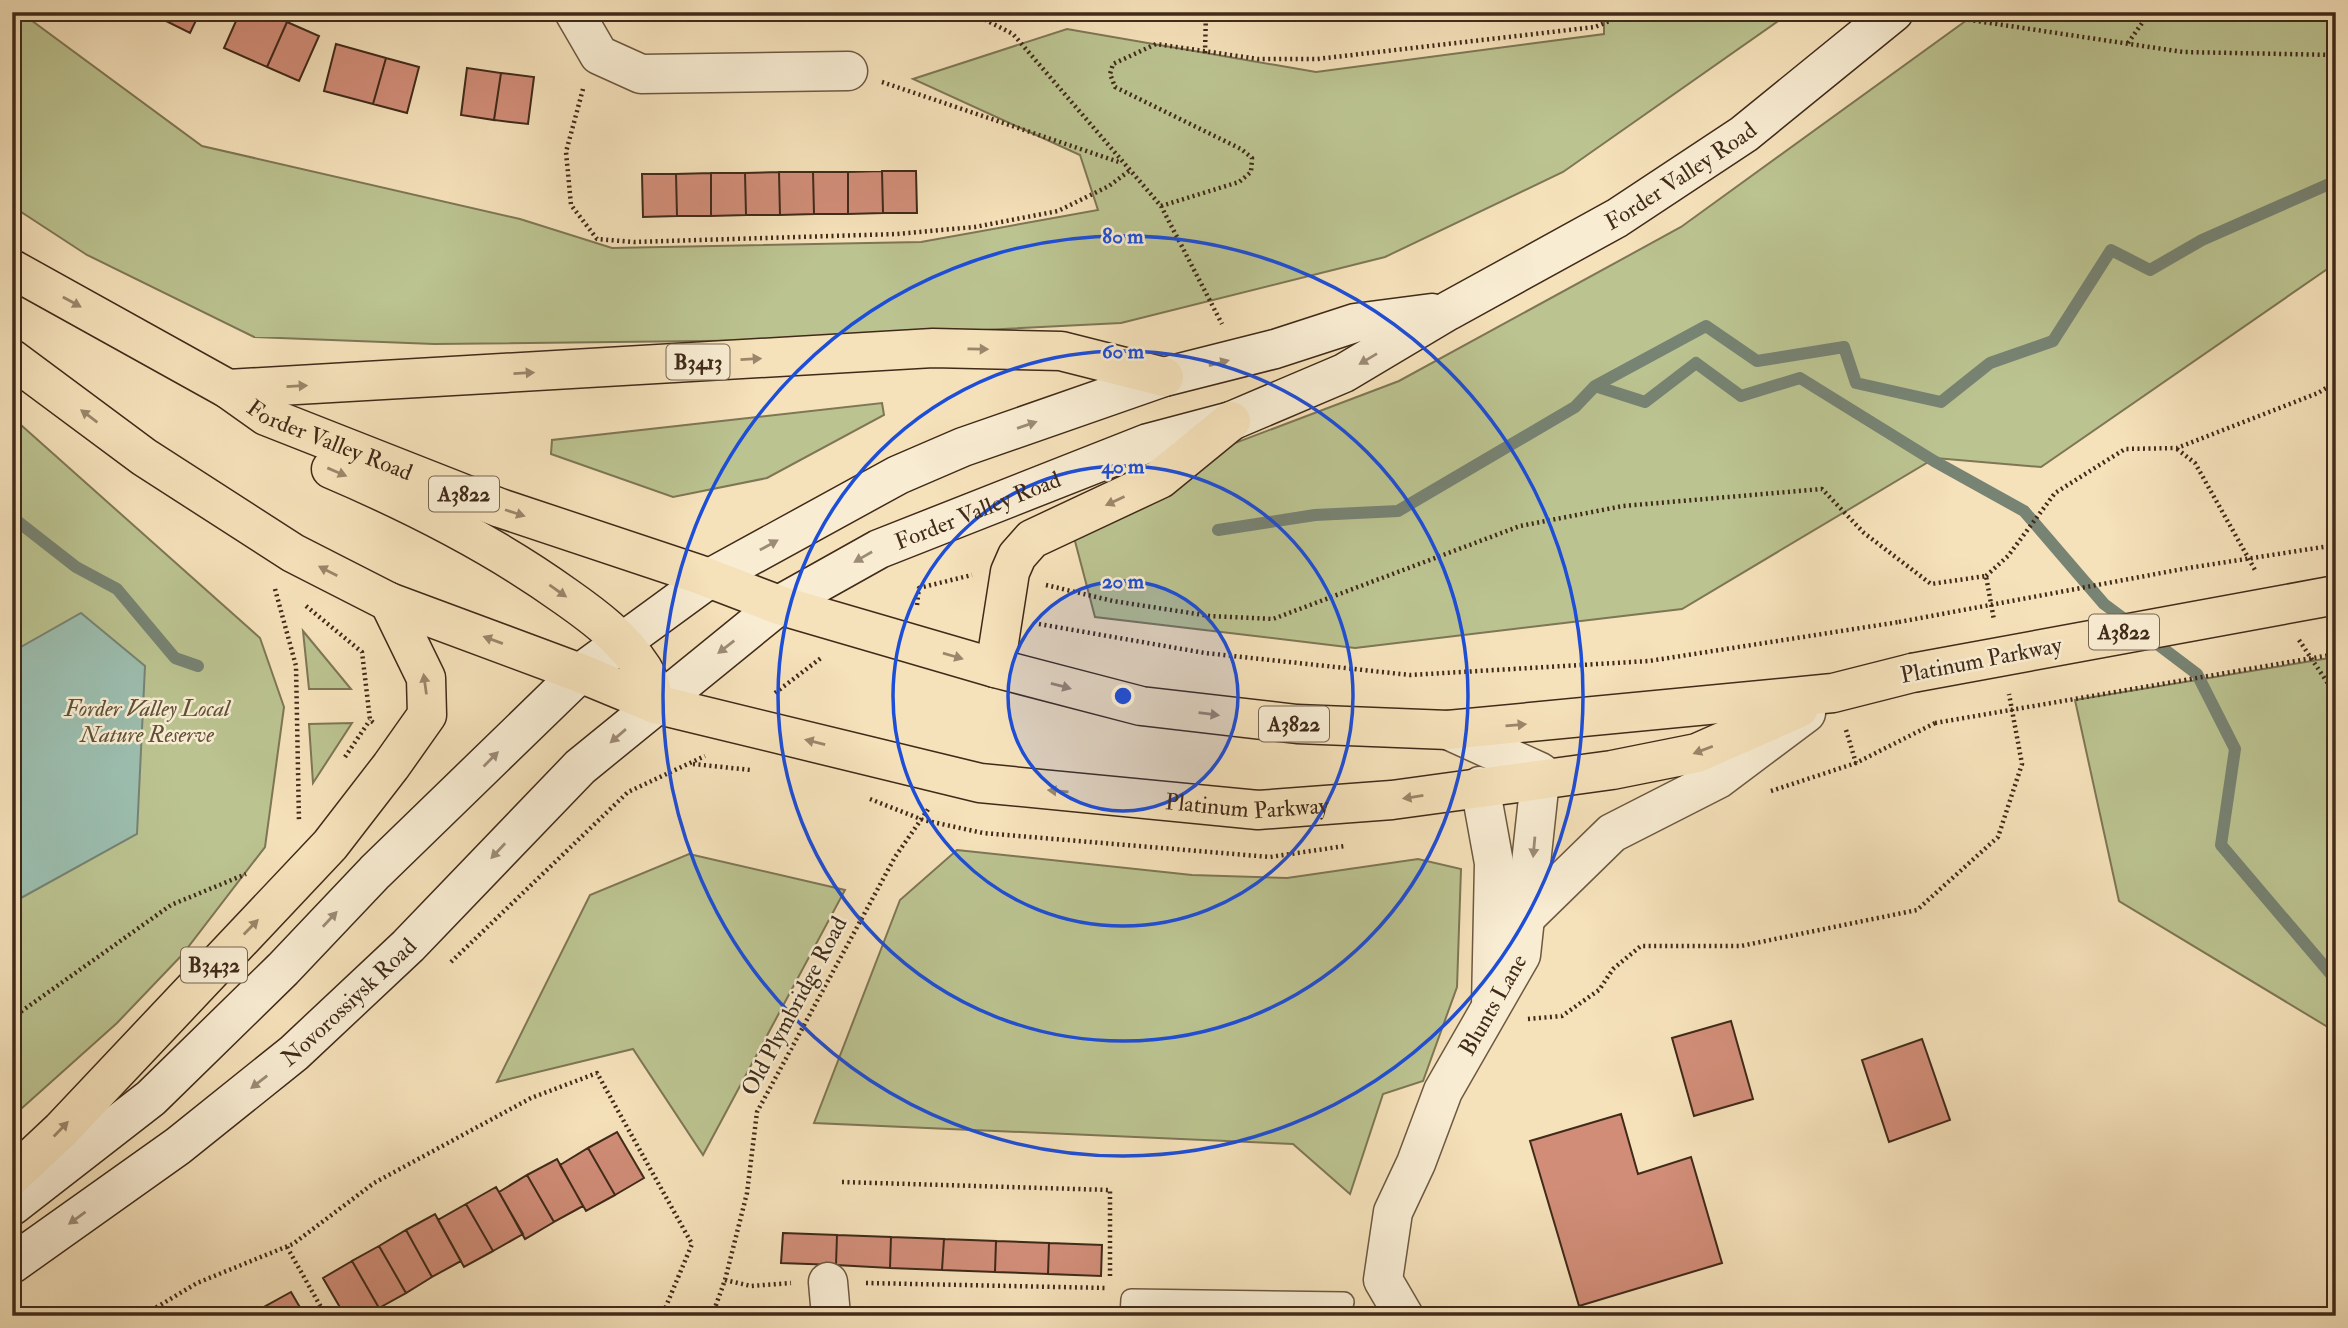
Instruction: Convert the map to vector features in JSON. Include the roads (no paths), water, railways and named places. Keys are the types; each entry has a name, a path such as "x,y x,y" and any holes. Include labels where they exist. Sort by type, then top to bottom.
{"main road":[{"path":"574,12 599,55 641,74 848,71"},
{"name":"Forder Valley Road","path":"779,605 878,549 1124,452 1231,421 1344,373 1448,311 1617,218 1744,134 1911,13"},
{"name":"Forder Valley Road","path":"12,269 228,389 266,416 499,508 710,578 779,605 911,644"},
{"name":"Forder Valley Road","path":"1164,377 1275,349 1355,323 1448,311"},
{"name":"B3413","path":"228,389 933,348 1061,351 1164,377"},
{"path":"12,359 144,457 293,553 389,602 580,673 654,704"},
{"path":"580,673 710,578 898,475 963,447 1164,377"},
{"path":"266,416 282,441 309,460 379,490 511,557 599,620 622,642 643,669 654,704"},
{"path":"995,668 1010,572 1017,555 1032,539 1160,479 1231,421"},
{"name":"Platinum Parkway","path":"911,644 1141,706 1297,724 1448,730 1833,693 1912,673 2336,594"},
{"name":"B3432","path":"12,1176 61,1130 330,845 427,715 426,678 389,602"},
{"name":"Novorossiysk Road","path":"12,1264 178,1146 294,1054 408,946 580,767 654,704 779,605"},
{"name":"B3432","path":"12,1206 151,1098 283,969 375,872 580,673"},
{"path":"1528,915 1612,832 1718,779 1833,693"},
{"name":"Platinum Parkway","path":"654,704 980,783 1258,810 1392,800 1540,780 1697,753 1833,693"},
{"path":"1448,730 1540,772 1540,780"},
{"name":"Blunts Lane","path":"1404,1316 1383,1280 1393,1212 1416,1163 1443,1091 1521,955 1528,915 1540,780"},
{"path":"1480,786 1494,863 1490,1012"}],"lane":[{"path":"1130,1316 1131,1299 1344,1302"}],"waterway":[{"path":"1218,530 1315,515 1398,511 1575,407 1595,386 1706,326 1757,361 1844,347 1856,383 1941,402 1990,363 2053,341 2111,250 2150,270 2202,240 2336,181"},
{"path":"1595,386 1645,402 1696,363 1741,396 1800,378 1934,461 2024,511 2104,604 2131,624"},
{"path":"12,517 76,567 117,589 175,658 198,666"},
{"path":"2148,637 2197,674 2235,749 2221,845 2336,980"}],"park label":[{"name":"Forder Valley Local Nature Reserve","path":"147,721"}]}
